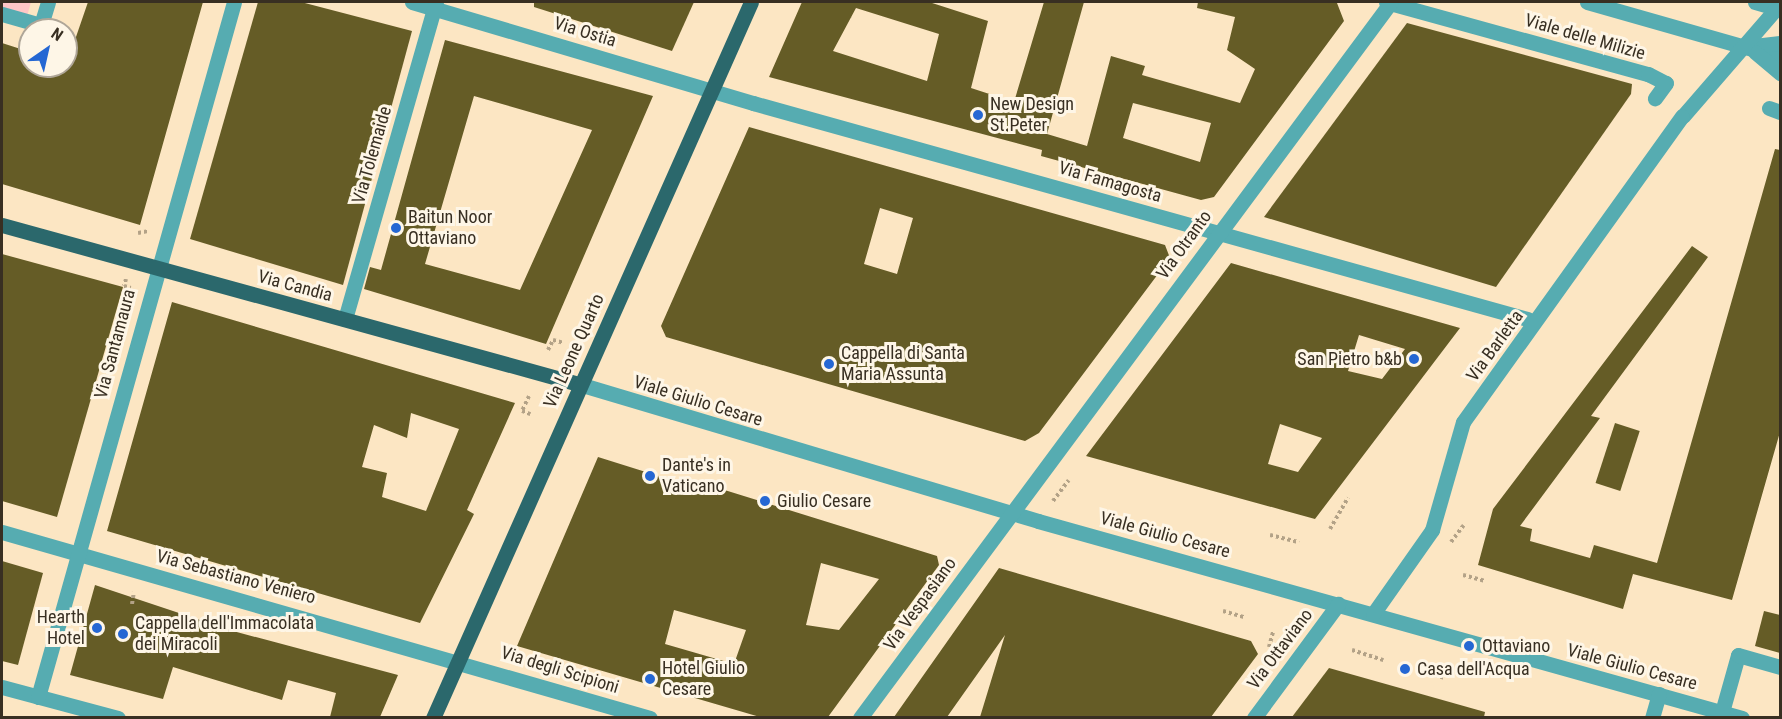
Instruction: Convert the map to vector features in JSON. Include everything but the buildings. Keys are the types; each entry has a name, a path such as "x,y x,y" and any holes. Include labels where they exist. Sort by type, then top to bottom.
{"main road":[{"name":"Via Leone Quarto","path":"433,717 460,660 579,384 751,2"},
{"name":"Via Candia","path":"2,225 579,384"}],"street":[{"path":"2,14 41,25 48,2"},
{"name":"Via Santamaura","path":"38,697 79,554 155,268 234,2"},
{"name":"Via Ostia","path":"412,2 435,5 712,91"},
{"name":"Viale delle Milizie","path":"1389,2 1666,83 1655,98"},
{"name":"Via Otranto","path":"1011,513 1389,2"},
{"name":"Viale delle Milizie","path":"1587,2 1780,57"},
{"path":"1755,2 1780,7"},
{"name":"Via Tolemaide","path":"345,320 435,5"},
{"name":"Via Barletta","path":"1373,614 1432,530 1453,442 1463,422 1682,116 1748,47 1780,7"},
{"name":"Viale delle Milizie","path":"1748,47 1780,43"},
{"name":"Viale delle Milizie","path":"1748,47 1780,73"},
{"name":"Via Famagosta","path":"712,91 1498,312"},
{"name":"Via Barletta","path":"1498,312 1527,320"},
{"name":"Viale Giulio Cesare","path":"579,384 1011,513 1742,717"},
{"name":"Via Vespasiano","path":"860,717 1011,513"},
{"name":"Via Sebastiano Veniero","path":"2,532 460,660"},
{"name":"Via Ottaviano","path":"1254,717 1338,604"},
{"path":"1722,712 1738,654 1780,667"},
{"name":"Via degli Scipioni","path":"460,660 650,717"},
{"path":"2,687 118,717"},
{"path":"1652,717 1659,694"}],"path":[{"path":"138,233 148,231"},
{"path":"126,279 124,285 131,288"},
{"path":"548,350 552,340 564,343"},
{"path":"528,396 522,411 530,414"},
{"path":"1053,501 1069,480"},
{"path":"1330,529 1348,498"},
{"path":"1451,542 1464,525"},
{"path":"1270,535 1299,542"},
{"path":"1463,575 1485,581"},
{"path":"132,604 134,592"},
{"path":"1223,611 1244,617"},
{"path":"1269,647 1273,632"},
{"path":"1355,650 1383,660"},
{"path":"1423,672 1445,678"}],"shaded area":[{"path":"2,2 31,2 27,18 2,14"}],"place":[{"name":"New Design St.Peter","path":"978,115"},
{"name":"Baitun Noor Ottaviano","path":"396,228"},
{"name":"San Pietro b&b","path":"1414,359"},
{"name":"Cappella di Santa Maria Assunta","path":"829,364"},
{"name":"Dante's in Vaticano","path":"650,476"},
{"name":"Giulio Cesare","path":"765,501"},
{"name":"Hearth Hotel","path":"97,628"},
{"name":"Cappella dell'Immacolata dei Miracoli","path":"123,634"},
{"name":"Ottaviano","path":"1469,646"},
{"name":"Casa dell'Acqua","path":"1405,669"},
{"name":"Hotel Giulio Cesare","path":"650,679"}]}
